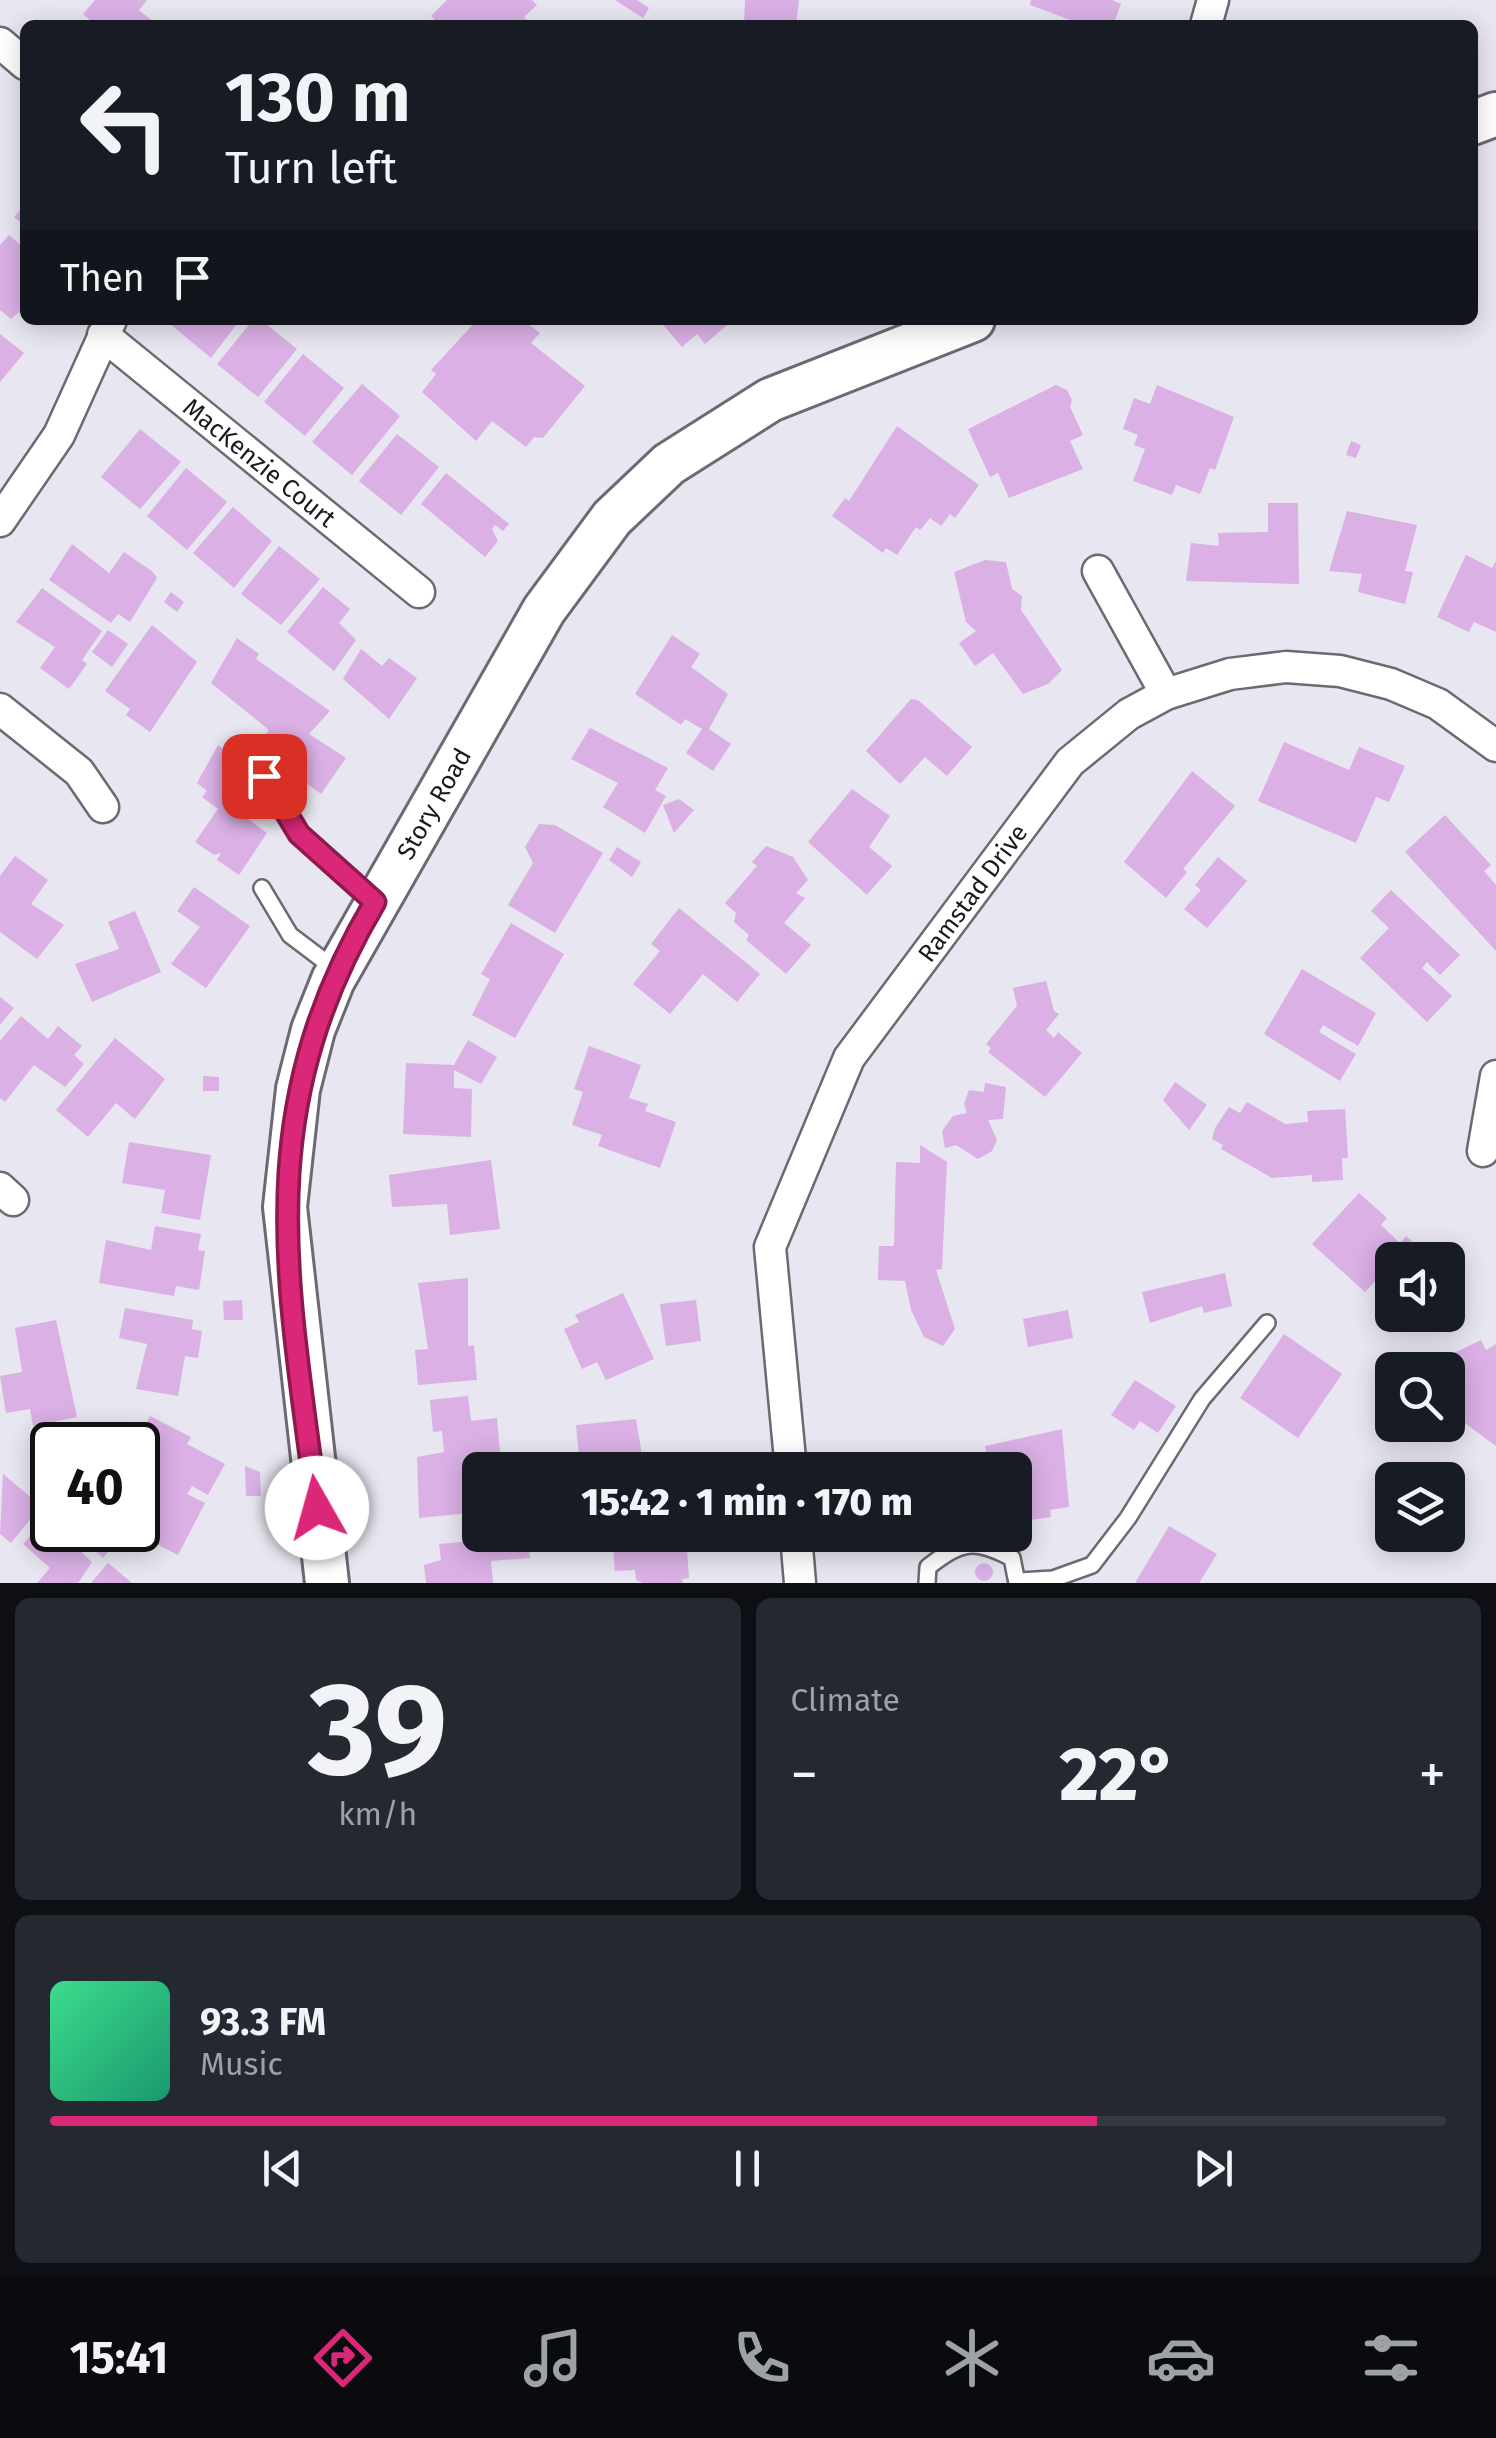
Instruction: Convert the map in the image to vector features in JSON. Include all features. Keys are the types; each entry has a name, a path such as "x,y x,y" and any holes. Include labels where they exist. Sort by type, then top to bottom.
{"street":[{"path":"0,42 20,60"},
{"name":"Story Road","path":"327,1583 284,1207 298,1089 313,1030 338,971 544,610 612,518 669,464 757,408 961,325"},
{"path":"0,521 59,435 107,327"},
{"name":"MacKenzie Court","path":"107,327 419,592"},
{"path":"1098,571 1166,694"},
{"name":"Ramstad Drive","path":"789,1452 770,1247 849,1058 1070,762 1129,714 1166,694 1201,681 1260,669 1340,671 1391,684 1438,704 1496,746"},
{"path":"0,709 79,772 102,808"},
{"path":"1483,1150 1496,1076"},
{"path":"797,1552 800,1583"}],"lane":[{"path":"264,776 299,834 375,902"},
{"path":"262,888 290,935 338,971"},
{"path":"927,1583 928,1567 956,1546 985,1544 1012,1558 1018,1582 1053,1579 1092,1565 1128,1518 1202,1399 1268,1323"}],"building":[{"path":"95,0 147,0 139,10 151,20 90,20 83,14"},
{"path":"447,0 532,0 537,5 524,17 527,20 435,20 431,16"},
{"path":"615,0 637,0 649,8 643,18"},
{"path":"745,0 799,0 797,20 744,20"},
{"path":"1031,0 1112,0 1121,4 1115,20 1070,20 1030,5"},
{"path":"9,235 20,245 20,311 11,319 0,310 0,245"},
{"path":"171,325 236,325 211,358"},
{"path":"249,325 267,325 297,349 258,397 217,364"},
{"path":"472,325 530,325 540,333 531,343 585,386 543,438 534,437 526,447 492,421 476,441 422,392 436,374 431,370"},
{"path":"663,325 727,325 705,344 697,334 682,347"},
{"path":"0,334 24,353 0,382"},
{"path":"303,354 344,388 305,436 264,402"},
{"path":"362,384 400,416 352,475 312,442"},
{"path":"1056,385 1067,390 1072,400 1070,407 1083,435 1070,441 1083,469 1009,498 998,473 990,477 968,429"},
{"path":"1157,385 1234,417 1215,470 1210,468 1200,494 1176,485 1172,495 1133,481 1145,449 1134,445 1138,435 1123,429 1134,398 1150,404"},
{"path":"897,426 979,485 955,518 950,514 941,526 930,518 920,530 916,527 897,555 886,548 883,553 832,516 845,498 849,501"},
{"path":"140,429 181,462 140,509 101,477"},
{"path":"397,434 439,467 401,515 359,481"},
{"path":"1351,441 1361,445 1356,458 1346,455"},
{"path":"186,468 227,502 187,550 147,516"},
{"path":"446,473 509,524 503,531 495,525 492,529 498,541 485,557 421,504"},
{"path":"1268,503 1298,503 1299,584 1186,581 1191,543 1219,546 1218,533 1268,532"},
{"path":"233,507 272,541 234,588 193,553"},
{"path":"1347,511 1417,525 1405,571 1413,572 1405,604 1358,592 1362,574 1329,571"},
{"path":"72,544 109,573 124,552 153,572 157,578 130,622 118,614 111,623 49,580"},
{"path":"279,546 320,579 281,625 241,594"},
{"path":"1466,555 1492,568 1496,561 1496,632 1474,622 1469,632 1437,617"},
{"path":"985,560 1006,562 1012,589 1022,596 1021,610 1062,670 1048,684 1023,694 993,653 975,666 959,643 976,631 966,622 954,572"},
{"path":"323,587 350,609 339,623 356,640 334,671 287,632"},
{"path":"42,588 102,631 82,660 87,664 69,689 40,668 55,647 16,622"},
{"path":"171,592 184,602 177,612 164,602"},
{"path":"152,625 197,662 150,732 126,715 130,709 105,691"},
{"path":"108,630 128,644 112,667 92,652"},
{"path":"672,635 700,654 691,667 728,694 709,729 731,744 713,771 686,753 702,729 685,719 681,725 635,694"},
{"path":"237,638 259,654 256,659 330,711 309,734 346,758 321,794 257,747 269,730 211,683"},
{"path":"361,649 382,666 389,658 417,678 389,719 343,679"},
{"path":"911,699 918,700 972,747 947,776 925,757 900,784 866,751"},
{"path":"590,728 668,768 655,790 666,796 645,833 603,807 618,783 571,759"},
{"path":"1284,742 1349,770 1359,747 1405,766 1389,802 1376,797 1356,843 1258,801"},
{"path":"218,745 258,776 242,799 251,806 244,816 267,833 239,875 217,860 221,853 214,855 195,842 218,809 202,797 207,791 197,783"},
{"path":"1192,771 1235,806 1183,869 1187,872 1166,898 1124,862"},
{"path":"852,789 890,816 869,847 892,866 867,895 808,842"},
{"path":"679,799 694,810 674,833 663,805"},
{"path":"1445,815 1491,865 1484,871 1496,885 1496,951 1405,852"},
{"path":"539,824 555,825 603,853 555,933 508,905 533,863 525,847"},
{"path":"766,846 793,857 808,880 796,893 805,898 784,923 811,945 786,974 746,940 749,935 734,922 736,913 725,903 757,866 752,862"},
{"path":"617,847 641,862 632,877 609,860"},
{"path":"15,856 48,880 31,904 64,925 37,959 0,932 0,876"},
{"path":"1218,857 1247,881 1207,928 1184,909 1201,890 1195,885"},
{"path":"194,887 250,926 206,988 171,964 200,927 177,911"},
{"path":"1391,890 1460,955 1440,975 1427,962 1422,968 1452,996 1427,1022 1360,958 1389,928 1371,911"},
{"path":"679,908 760,974 737,1002 703,974 670,1014 633,984 660,951 651,944"},
{"path":"135,911 161,972 92,1002 75,964 119,949 108,922"},
{"path":"511,923 564,954 515,1038 472,1015 490,979 481,974"},
{"path":"1302,969 1376,1013 1358,1046 1323,1025 1319,1032 1356,1054 1340,1081 1264,1034"},
{"path":"1046,981 1054,1011 1059,1014 1046,1030 1054,1038 1058,1032 1082,1053 1045,1097 988,1052 991,1048 986,1044 1017,1006 1013,988"},
{"path":"0,997 14,1008 0,1025"},
{"path":"21,1016 48,1039 58,1026 82,1046 74,1055 84,1064 65,1087 34,1065 5,1102 0,1098 0,1041"},
{"path":"115,1038 165,1079 135,1119 116,1103 88,1137 56,1110"},
{"path":"468,1040 497,1057 481,1084 454,1070 454,1088 472,1089 471,1137 403,1134 406,1063 454,1065"},
{"path":"589,1046 641,1065 629,1098 648,1104 645,1111 676,1122 660,1168 598,1146 602,1135 572,1125 583,1092 574,1089"},
{"path":"203,1076 219,1077 219,1091 203,1091"},
{"path":"1175,1082 1207,1105 1189,1130 1163,1100"},
{"path":"985,1083 1006,1087 1003,1119 988,1120 997,1140 992,1151 978,1159 956,1145 945,1148 942,1131 953,1116 967,1113 964,1104 969,1090 984,1092"},
{"path":"1247,1102 1285,1124 1308,1122 1307,1111 1345,1109 1348,1158 1342,1158 1343,1180 1312,1182 1312,1175 1272,1178 1221,1149 1223,1145 1212,1139 1215,1128 1229,1107 1240,1113"},
{"path":"129,1142 211,1155 200,1220 161,1213 165,1190 122,1183"},
{"path":"920,1145 947,1162 942,1269 936,1270 955,1329 943,1346 924,1337 911,1310 905,1281 878,1280 879,1246 894,1246 896,1162 920,1163"},
{"path":"491,1160 500,1229 450,1235 447,1204 392,1207 389,1175"},
{"path":"1359,1193 1387,1218 1381,1225 1399,1242 1375,1242 1375,1282 1365,1292 1312,1244"},
{"path":"155,1226 201,1234 198,1250 205,1251 199,1290 176,1286 174,1296 99,1283 106,1240 151,1250"},
{"path":"1225,1273 1232,1306 1204,1313 1202,1306 1150,1323 1142,1292"},
{"path":"468,1278 468,1346 474,1345 477,1380 418,1385 415,1350 428,1349 418,1283"},
{"path":"623,1293 654,1359 606,1380 597,1362 582,1369 564,1329 579,1322 575,1315"},
{"path":"242,1300 243,1320 224,1320 223,1301"},
{"path":"696,1300 701,1341 666,1346 660,1304"},
{"path":"125,1308 193,1320 192,1329 202,1331 198,1358 185,1356 178,1396 136,1389 147,1344 119,1338"},
{"path":"1068,1310 1073,1338 1028,1347 1023,1319"},
{"path":"56,1320 77,1417 32,1422 30,1409 6,1413 0,1376 22,1372 15,1328"},
{"path":"1284,1334 1342,1374 1298,1438 1240,1398"},
{"path":"1481,1340 1486,1350 1496,1344 1496,1446 1465,1423 1465,1352 1456,1352"},
{"path":"1135,1380 1176,1406 1158,1433 1140,1421 1134,1430 1111,1415"},
{"path":"468,1396 471,1421 497,1418 500,1452 462,1452 462,1514 419,1518 417,1457 444,1452 442,1431 433,1432 430,1400"},
{"path":"150,1416 191,1437 187,1444 225,1464 208,1495 192,1486 187,1494 205,1503 178,1555 160,1546 160,1422 147,1422"},
{"path":"636,1419 642,1452 579,1452 576,1425"},
{"path":"1062,1429 1069,1507 1050,1510 1051,1517 1032,1520 1032,1452 986,1452 985,1446"},
{"path":"245,1466 260,1472 261,1496 246,1496"},
{"path":"3,1474 30,1497 30,1520 11,1543 0,1534"},
{"path":"1169,1526 1217,1554 1199,1583 1135,1583"},
{"path":"462,1542 462,1552 529,1552 530,1558 491,1561 493,1583 426,1583 424,1565 441,1560 439,1544"},
{"path":"32,1552 83,1552 92,1562 78,1583 37,1583 50,1568"},
{"path":"613,1552 687,1552 689,1578 682,1579 683,1583 643,1583 636,1580 635,1570 615,1571"},
{"path":"108,1563 132,1583 91,1583"},
{"path":"984,1563 991,1565 991,1579 984,1581 977,1579 975,1572 977,1565"}],"route":[{"path":"264,776 299,834 375,902 333,980 313,1030 289,1141 284,1207 288,1262 317,1508"}]}
